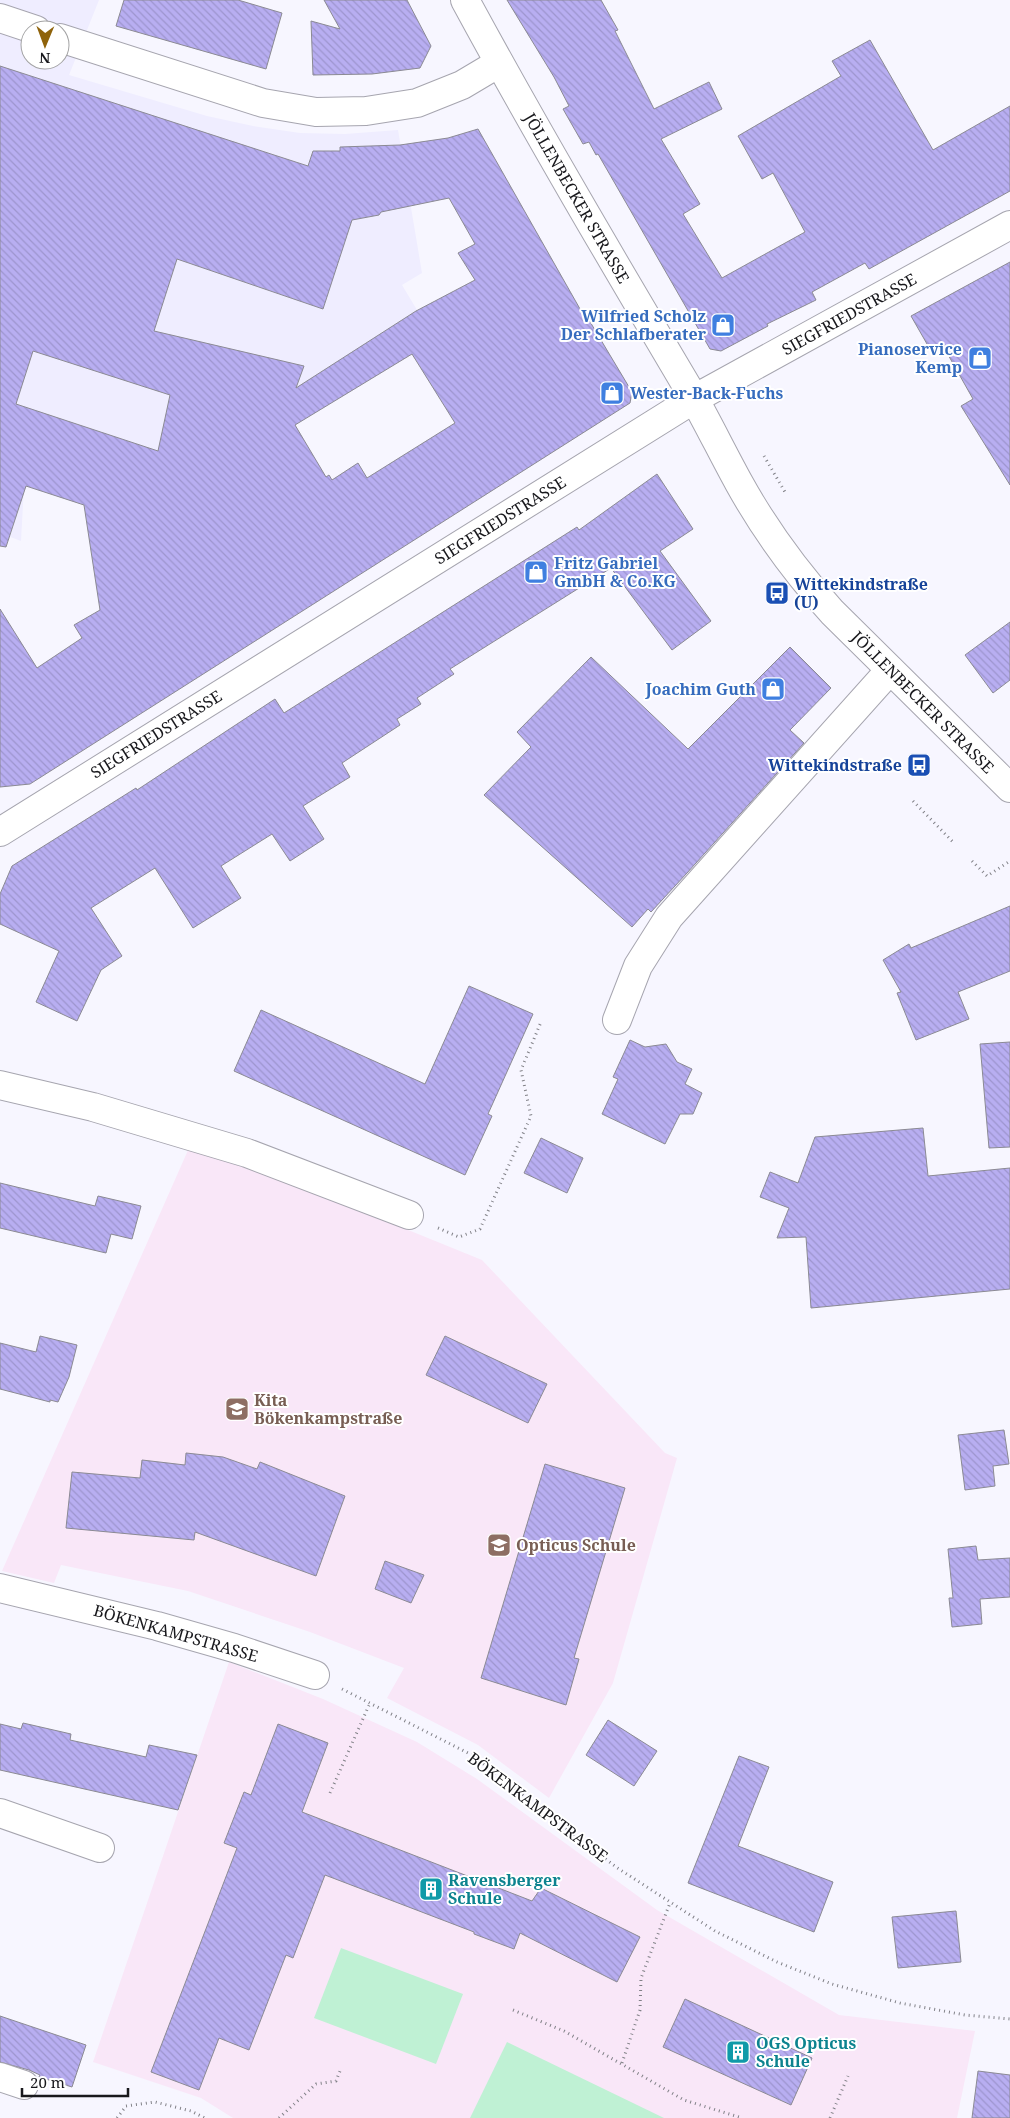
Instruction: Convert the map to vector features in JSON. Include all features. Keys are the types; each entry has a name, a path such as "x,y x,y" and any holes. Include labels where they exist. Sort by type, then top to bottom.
{"street":[{"name":"JÖLLENBECKER STRASSE","path":"465,0 499,63 694,399 740,485 777,545 805,582 890,670 1010,788"},
{"path":"0,18 20,25"},
{"path":"70,41 263,103 316,112 366,111 417,103 462,84 499,63"},
{"name":"SIEGFRIEDSTRASSE","path":"0,832 694,399 1010,225"},
{"path":"617,1020 638,966 669,918 890,670"},
{"path":"0,1085 93,1107 247,1153 410,1215"},
{"name":"BÖKENKAMPSTRASSE","path":"0,1588 167,1629 234,1648 315,1675"},
{"path":"0,1813 100,1848"}],"path":[{"path":"912,801 953,842"},
{"path":"972,861 987,876 1010,861"},
{"path":"410,1215 459,1237 480,1230 531,1116 521,1070 541,1022"},
{"name":"BÖKENKAMPSTRASSE","path":"315,1675 472,1755 616,1867 716,1931 768,1958 832,1984 900,2004 965,2015 1010,2019"},
{"path":"330,1793 370,1703"},
{"path":"622,2062 640,2010 641,1978 670,1903"},
{"path":"513,2010 564,2031 622,2062 684,2100 742,2118"},
{"path":"279,2118 316,2084 336,2081 340,2071"},
{"path":"830,2118 848,2076"},
{"path":"117,2118 126,2106 155,2102 191,2111 205,2118"}],"shaded area":[{"path":"0,0 99,0 69,75 207,116 253,126 300,133 345,134 398,130 422,273 402,285 435,340 295,425 306,443 270,465 141,523 24,486 21,541 0,533"},
{"path":"189,1148 327,1197 482,1260 665,1453 677,1458 613,1683 549,1798 478,1745 387,1698 404,1668 310,1632 188,1591 61,1565 54,1583 2,1571"},
{"path":"229,1662 323,1699 417,1742 477,1779 657,1910 839,2015 975,2031 957,2118 233,2118 201,2098 93,2062"}],"green space":[{"path":"341,1948 463,1994 436,2064 314,2018"},
{"path":"507,2042 664,2118 470,2118"}],"building":[{"path":"124,0 238,0 282,13 266,69 116,26"},
{"path":"324,0 407,0 431,46 420,68 372,74 313,75 311,21 340,29"},
{"path":"507,0 601,0 618,30 615,31 654,109 709,82 722,109 661,139 700,204 683,214 722,278 805,232 773,173 762,179 738,136 841,76 832,61 870,40 933,150 1010,106 1010,191 869,269 865,263 812,292 816,300 767,324 768,326 721,351 710,349 598,154 596,155 589,142 583,144 563,109 569,106 554,77"},
{"path":"0,66 308,166 313,151 340,151 340,147 400,145 448,138 478,129 584,316 586,315 632,392 630,403 30,784 0,787 0,609 37,668 82,638 74,625 100,610 84,505 26,486 6,547 0,546","holes":["449,198 475,244 458,253 475,280 416,311 296,388 304,366 154,331 177,259 323,309 352,220","33,351 170,395 158,451 16,404","412,354 455,423 367,478 358,463 332,480 329,475 326,477 295,425"]},
{"path":"1010,262 1010,485 961,406 973,399 942,344 931,351 911,316"},
{"path":"657,474 693,529 660,551 711,621 672,650 611,568 450,669 454,674 417,698 421,704 397,719 400,725 342,763 350,777 303,806 324,839 290,861 272,834 221,866 241,898 193,928 155,868 91,908 122,956 101,970 77,1021 36,1002 59,951 0,924 0,894 12,866 136,788 137,790 275,699 284,713 577,527 579,530"},
{"path":"1010,622 1010,680 993,693 965,655"},
{"path":"790,647 831,688 790,730 804,743 651,912 648,909 632,927 484,795 531,747 517,732 591,657 688,749"},
{"path":"1010,906 1010,971 958,992 969,1019 916,1040 897,993 901,992 883,960 909,944 911,948"},
{"path":"469,986 533,1014 488,1114 492,1116 465,1175 234,1071 261,1010 425,1084"},
{"path":"630,1040 645,1047 666,1044 677,1062 692,1069 685,1084 702,1093 693,1114 680,1114 665,1144 602,1114 618,1079 613,1077"},
{"path":"1010,1042 1010,1147 989,1148 980,1044"},
{"path":"923,1128 928,1176 1010,1168 1010,1289 811,1308 806,1237 777,1238 789,1208 760,1197 770,1172 798,1183 815,1137"},
{"path":"541,1138 583,1158 567,1193 524,1173"},
{"path":"0,1183 95,1206 98,1196 141,1206 132,1239 111,1234 106,1253 0,1228"},
{"path":"40,1336 77,1345 69,1377 58,1402 50,1400 50,1402 0,1389 0,1343 36,1352"},
{"path":"445,1336 547,1384 528,1423 426,1375"},
{"path":"1004,1430 1009,1464 993,1466 995,1486 965,1490 958,1435"},
{"path":"186,1453 223,1457 257,1469 260,1462 345,1496 316,1576 195,1532 194,1540 66,1528 72,1472 140,1478 142,1460 185,1465"},
{"path":"545,1464 625,1488 574,1658 579,1659 566,1705 481,1678"},
{"path":"976,1546 978,1560 1010,1558 1010,1597 980,1599 982,1624 952,1627 949,1598 953,1598 948,1549"},
{"path":"385,1561 424,1575 411,1603 375,1589"},
{"path":"608,1720 657,1751 634,1786 586,1755"},
{"path":"23,1723 71,1734 70,1740 146,1757 149,1745 197,1755 178,1810 0,1770 0,1724 21,1729"},
{"name":"Ravensberger Schule","path":"278,1724 328,1743 302,1812 532,1901 541,1888 640,1937 617,1982 520,1933 514,1949 325,1875 293,1958 286,1955 249,2050 219,2038 199,2090 151,2072 237,1848 224,1843 244,1792 251,1795"},
{"path":"739,1756 769,1767 738,1846 833,1882 814,1932 688,1883"},
{"path":"956,1911 961,1962 898,1968 892,1917"},
{"name":"OGS Opticus Schule","path":"685,1999 812,2058 791,2105 663,2047"},
{"path":"0,2016 86,2045 72,2087 39,2077 40,2075 29,2070 0,2062"},
{"path":"978,2071 1010,2075 1010,2118 972,2118"}],"place":[{"name":"Wilfried Scholz Der Schlafberater","path":"723,325"},
{"name":"Pianoservice Kemp","path":"980,358"},
{"name":"Wester-Back-Fuchs","path":"612,393"},
{"name":"Fritz Gabriel GmbH & Co.KG","path":"536,572"},
{"name":"Wittekindstraße (U)","path":"777,593"},
{"name":"Joachim Guth","path":"773,689"},
{"name":"Wittekindstraße","path":"919,765"},
{"name":"Kita Bökenkampstraße","path":"237,1409"},
{"name":"Opticus Schule","path":"499,1545"},
{"name":"Ravensberger Schule","path":"431,1889"},
{"name":"OGS Opticus Schule","path":"738,2052"}]}
